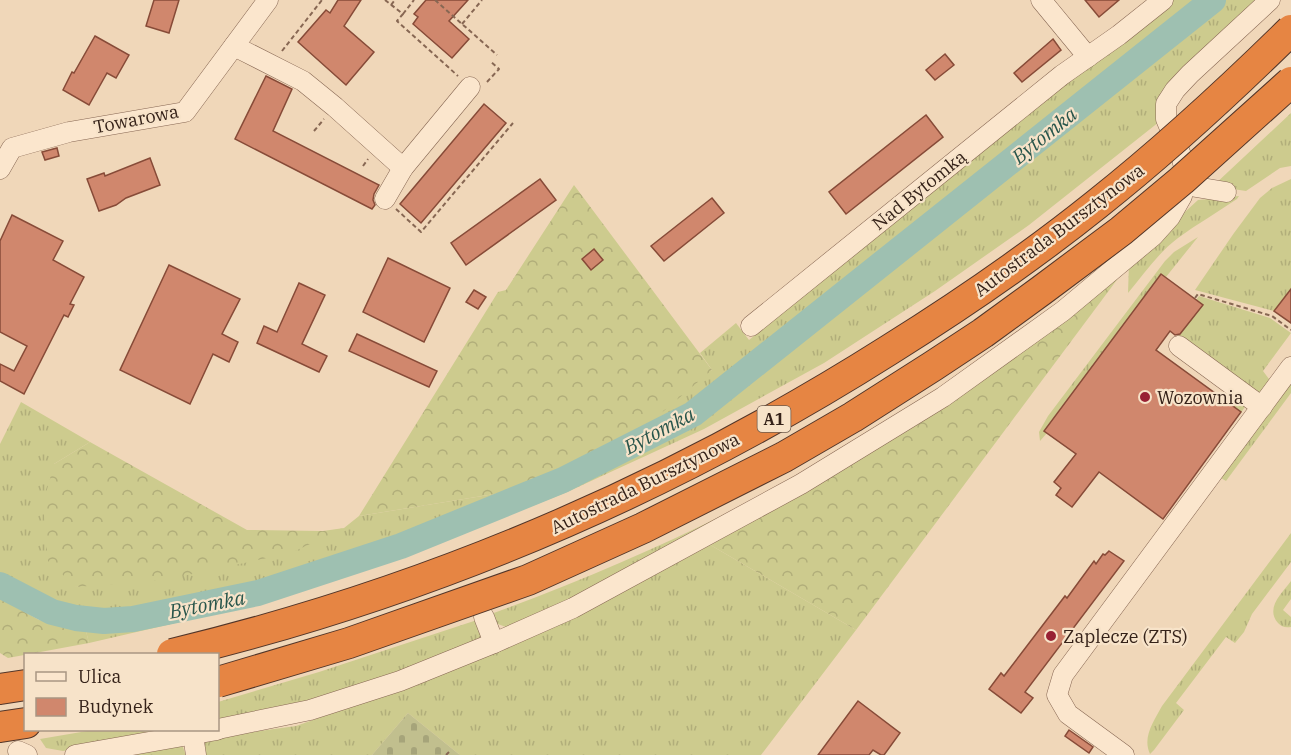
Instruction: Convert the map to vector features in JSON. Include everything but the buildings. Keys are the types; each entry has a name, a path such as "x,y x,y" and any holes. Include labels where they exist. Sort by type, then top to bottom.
{"highway":[{"name":"Autostrada Bursztynowa","path":"176,653 339,608 501,550 624,496 768,423 828,389 953,310 1086,213 1214,104 1291,30"},
{"name":"Autostrada Bursztynowa","path":"219,682 349,643 528,580 643,528 784,457 853,417 933,366 1042,290 1121,231 1173,188 1291,82"},
{"path":"0,690 24,685"}],"street":[{"name":"Towarowa","path":"0,169 12,148 69,132 185,112 268,0"},
{"path":"1041,0 1088,57"},
{"name":"Nad Bytomką","path":"751,326 1062,75 1119,35 1163,0"},
{"path":"219,729 310,710 400,681 573,609 801,484 943,397 1063,311 1153,236 1170,217 1182,196 1186,175 1181,155 1166,119 1166,104 1190,74 1270,0"},
{"path":"234,46 303,81 403,168"},
{"path":"385,200 403,168 470,87"},
{"path":"1184,185 1226,192"},
{"path":"1179,346 1262,407"},
{"path":"1124,755 1068,714 1057,694 1063,675 1291,367"},
{"path":"484,616 494,643"},
{"path":"75,755 209,731"},
{"path":"193,735 196,755"}],"path":[{"path":"271,64 322,0"},
{"path":"385,0 403,14"},
{"path":"391,5 395,0"},
{"path":"414,0 397,21 478,94 499,69 491,62"},
{"path":"435,0 498,55"},
{"path":"462,24 482,0"},
{"path":"385,200 421,232 513,123"},
{"path":"1195,298 1198,294 1272,316 1291,330"}],"green space":[{"path":"1171,0 1260,0 1159,122 1029,225 935,291 824,363 704,429 565,493 451,538 324,582 223,612 89,643 81,612 31,598 0,581 0,444 21,402 90,442 54,464 76,587 344,528 359,516 520,490 712,370 700,353 736,323 749,340 1015,123"},
{"path":"1291,113 1291,166 1280,168 1246,191 1213,186"},
{"path":"1291,179 1291,289 1274,311 1195,290 1260,198 1272,188"},
{"path":"574,185 712,370 633,437 520,490 359,516 498,292 506,290"},
{"path":"1239,196 1171,244 1128,293 1129,263 1198,200"},
{"path":"1198,237 1166,277 1161,275 1044,430 1047,433 1040,441 1039,432 1048,416 1165,261 1174,252"},
{"path":"1128,265 856,630 707,543"},
{"path":"1199,296 1270,318 1291,333 1263,371 1272,383 1260,394 1178,337 1202,305 1196,300"},
{"path":"1291,380 1291,393 1226,481 1221,478 1222,472"},
{"path":"1227,390 1246,405 1241,413 1221,398"},
{"path":"90,442 247,530 323,531 344,528 291,553 164,580 76,587 48,561 43,504 54,464"},
{"path":"852,445 835,459 544,613 506,627 495,623 491,614 583,579 673,539 746,503"},
{"path":"1291,533 1291,562 1252,614 1244,632 1235,643 1226,637 1176,703 1184,710 1150,754 1148,735 1162,706"},
{"path":"707,543 856,630 761,755 460,755 408,713 372,755 206,755 203,739 296,726 431,678"},
{"path":"1291,581 1291,599 1283,610 1291,617 1291,627 1285,627 1278,623 1273,612 1276,601"},
{"path":"0,598 39,620 85,627 89,643 24,653 24,655 8,658 0,653"},
{"path":"477,620 482,634 478,643 428,663 323,698 219,722 219,702 319,672"},
{"path":"408,713 460,755 372,755"},
{"path":"87,731 173,731 63,751 46,748 40,739"},
{"path":"182,745 186,755 131,755"}],"waterway":[{"name":"Bytomka","path":"0,585 52,612 76,618 104,621 133,619 258,593 401,546 563,480 693,414 1213,0"}],"place":[{"name":"Wozownia","path":"1145,397"},
{"name":"Zaplecze (ZTS)","path":"1051,636"}]}
